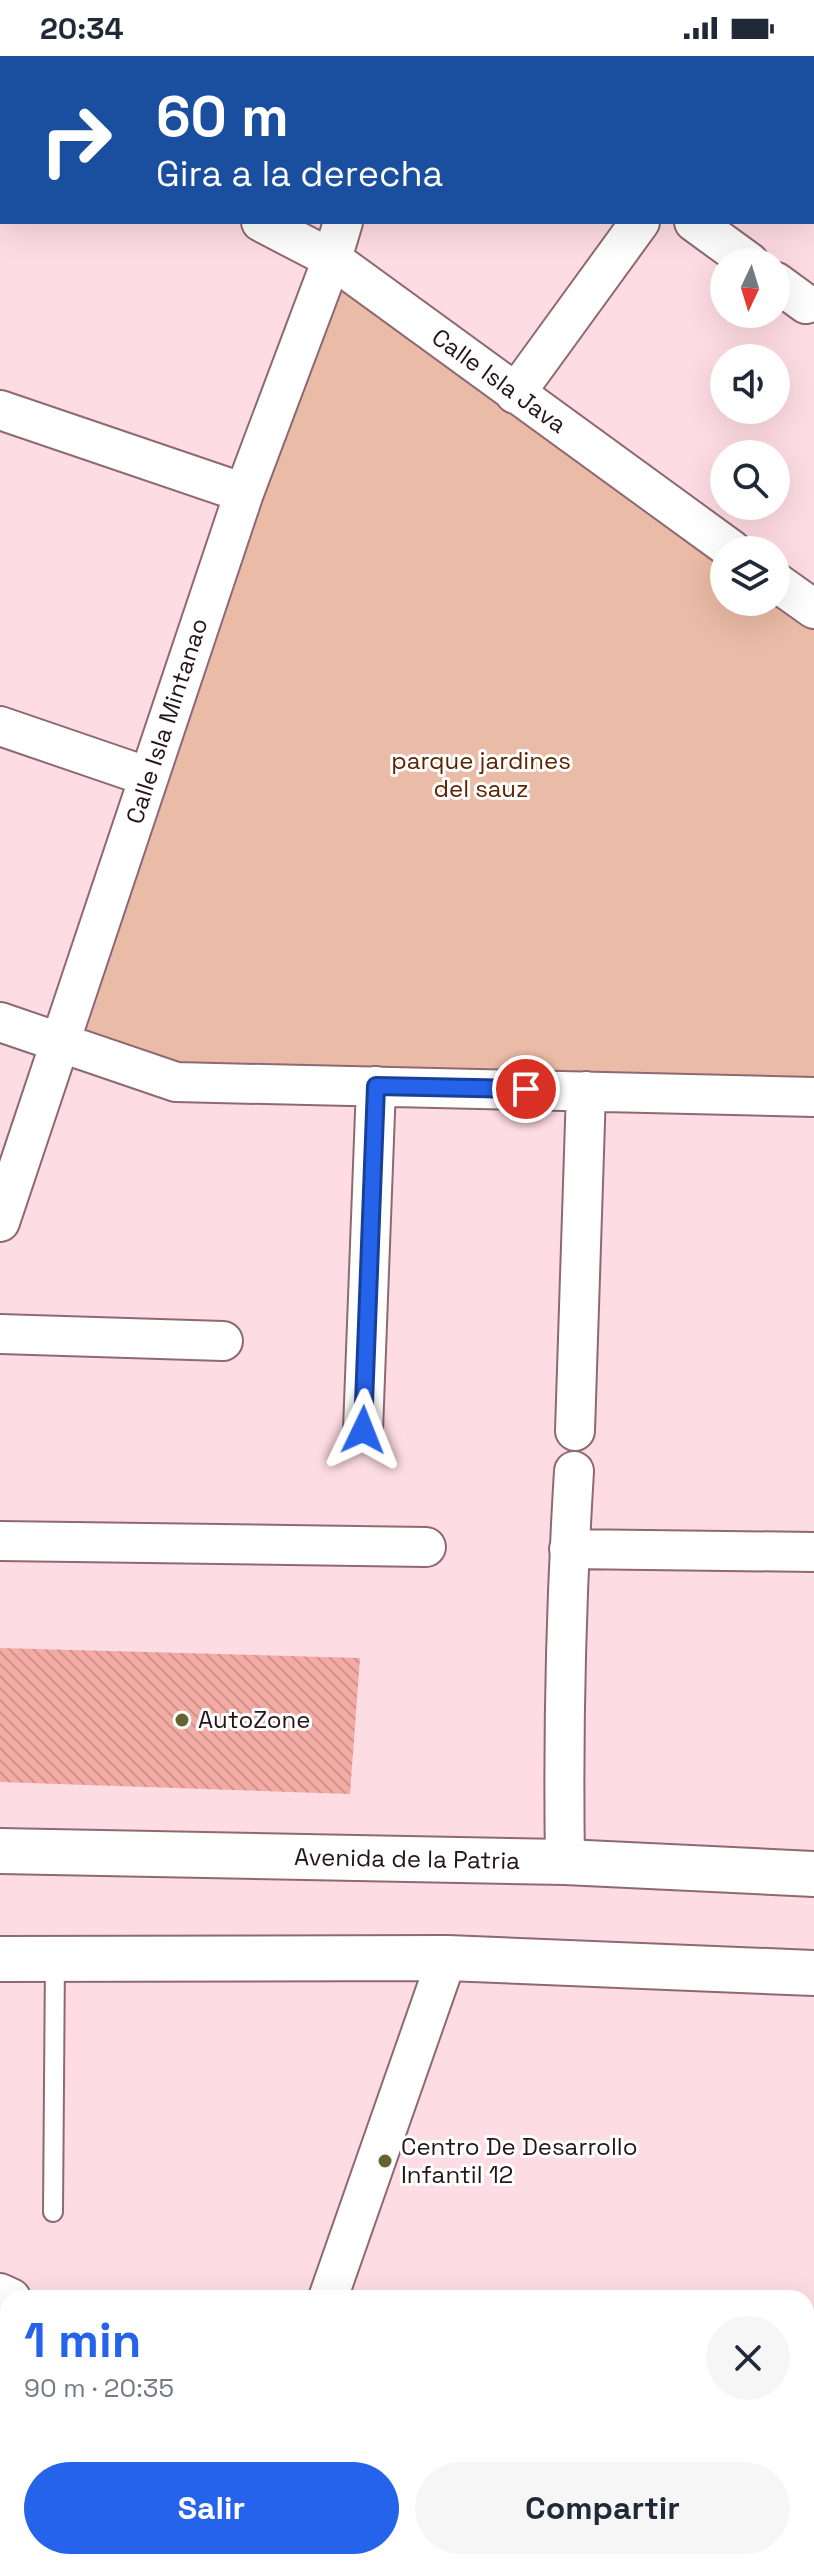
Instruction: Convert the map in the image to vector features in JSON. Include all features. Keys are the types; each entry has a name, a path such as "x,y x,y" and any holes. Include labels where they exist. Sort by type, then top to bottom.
{"main road":[{"name":"Avenida de la Patria","path":"0,1851 565,1862 814,1874"},
{"path":"0,1959 447,1958 814,1973"}],"street":[{"name":"Calle Isla Java","path":"265,224 332,259 713,536"},
{"name":"Calle Isla Mintanao","path":"0,1222 244,493 342,224"},
{"path":"515,394 639,224"},
{"path":"697,224 730,248"},
{"path":"0,410 244,493"},
{"path":"790,592 814,609"},
{"path":"0,726 149,777"},
{"path":"0,1022 176,1082 814,1097"},
{"path":"363,1430 376,1086"},
{"path":"575,1431 586,1091"},
{"path":"0,1334 223,1341"},
{"path":"565,1862 569,1549 574,1471"},
{"path":"0,1541 426,1547"},
{"path":"569,1549 814,1552"},
{"path":"331,2290 447,1958"}],"lane":[{"path":"53,2212 55,1958"}],"green space":[{"name":"parque jardines del sauz","path":"332,284 710,554 710,616 790,616 790,611 814,628 814,1079 179,1066 82,1034"}],"building":[{"name":"AutoZone","path":"0,1648 360,1658 350,1794 0,1782"}],"place":[{"name":"AutoZone","path":"182,1720"},
{"name":"Centro De Desarrollo Infantil 12","path":"385,2161"}],"route":[{"path":"363,1430 376,1086 526,1089"}]}
